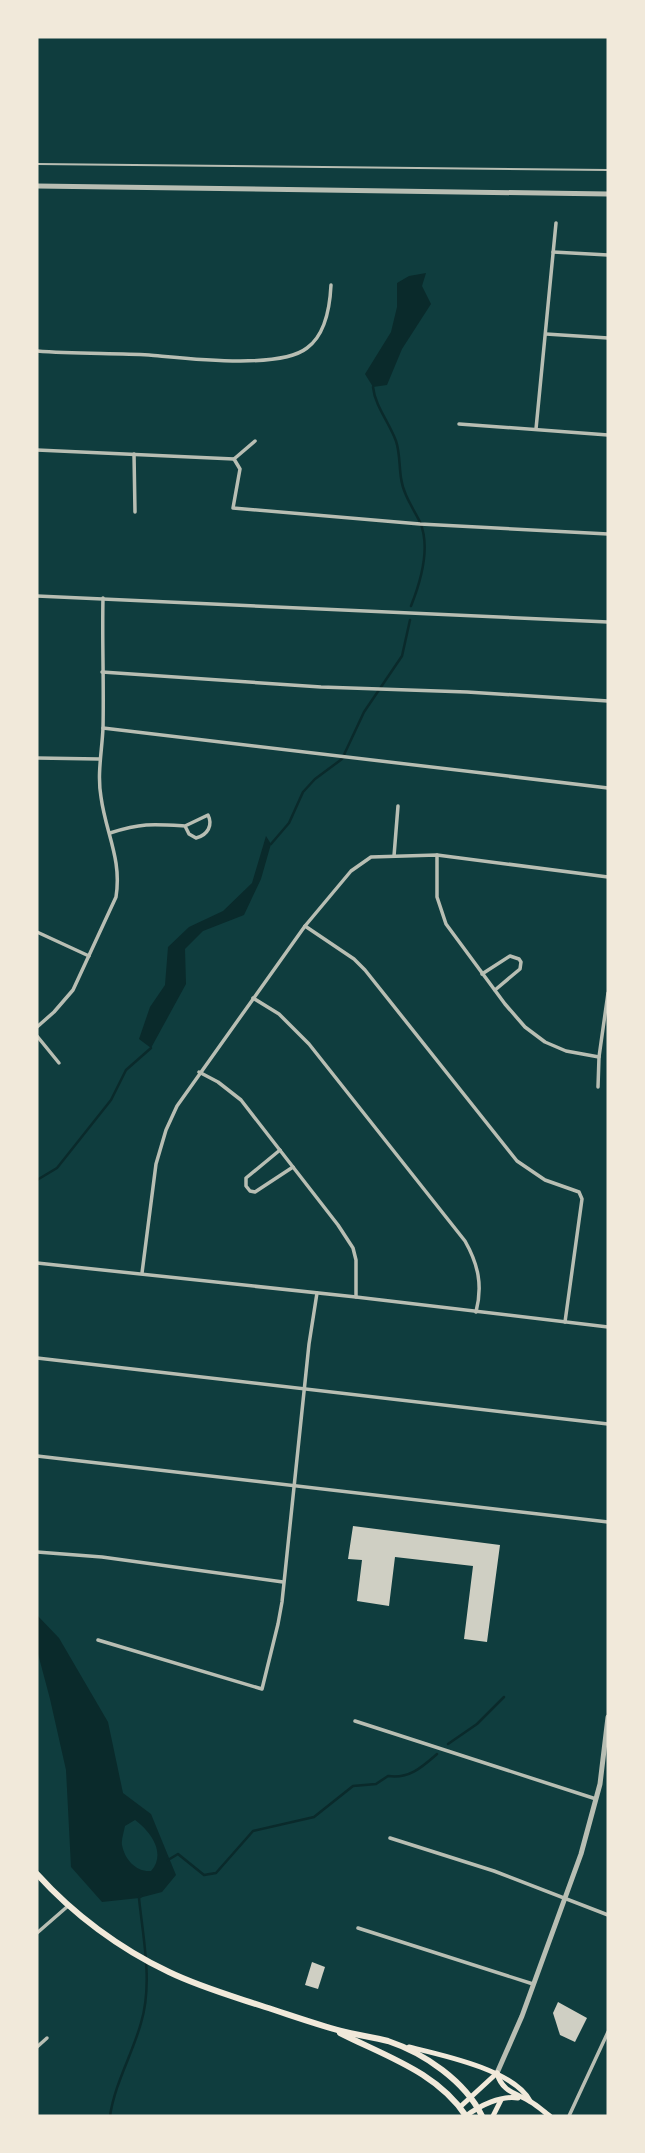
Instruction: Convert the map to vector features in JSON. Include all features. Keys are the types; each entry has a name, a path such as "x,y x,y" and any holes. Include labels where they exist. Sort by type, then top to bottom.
{"main road":[{"path":"37,1874 68,1906 90,1923 147,1962 170,1973 210,1989 319,2024 497,2073 522,2090 530,2101 550,2116"},
{"path":"319,2024 426,2076 460,2107 466,2116 477,2107 511,2096 530,2101"},
{"path":"394,2044 427,2060 458,2084 482,2116"},
{"path":"460,2107 497,2073"},
{"path":"497,2073 499,2082 521,2098"},
{"path":"493,2116 501,2100"}],"street":[{"path":"37,186 608,194"},
{"path":"536,429 556,223"},
{"path":"553,252 608,255"},
{"path":"37,351 148,355 218,361 265,359 296,354 308,348 324,323 331,285"},
{"path":"546,334 608,338"},
{"path":"459,424 608,435"},
{"path":"37,450 234,459 256,441"},
{"path":"134,454 135,512"},
{"path":"234,459 240,469 233,508 420,524 608,534"},
{"path":"37,596 608,622"},
{"path":"37,1027 73,990 117,889 118,864 101,798 99,759 103,728 103,598"},
{"path":"102,672 321,687 467,692 608,701"},
{"path":"103,728 608,788"},
{"path":"37,758 99,759"},
{"path":"394,856 398,806"},
{"path":"110,833 149,823 185,826 208,815 211,820 205,834 197,838 189,834 185,826"},
{"path":"437,855 437,897 442,915 454,938 482,974 525,1027 566,1051 599,1057"},
{"path":"142,1273 155,1173 161,1147 177,1106 305,926 351,871 371,857 437,855 608,877"},
{"path":"305,926 354,959 365,970 517,1161 545,1180 579,1192 582,1199 565,1322"},
{"path":"37,932 89,956"},
{"path":"482,974 510,956 517,956 521,962 520,969 495,990"},
{"path":"598,1087 599,1057 608,993"},
{"path":"253,998 279,1014 302,1036 465,1241 478,1267 479,1293 476,1312"},
{"path":"37,1036 59,1063"},
{"path":"199,1072 233,1093 334,1219 353,1248 357,1272 356,1297"},
{"path":"280,1150 246,1178 246,1186 255,1192 293,1167"},
{"path":"37,1263 608,1327"},
{"path":"98,1640 262,1689 278,1624 317,1293"},
{"path":"37,1358 608,1424"},
{"path":"37,1455 608,1522"},
{"path":"37,1552 102,1557 283,1582"},
{"path":"497,2073 581,1854 606,1756 608,1717"},
{"path":"355,1721 596,1799"},
{"path":"390,1838 494,1871 608,1915"},
{"path":"37,1933 68,1906"},
{"path":"358,1928 533,1984"},
{"path":"569,2116 608,2032"},
{"path":"37,2047 47,2038"}],"lane":[{"path":"37,164 608,170"}],"water":[{"path":"426,273 422,286 431,304 402,349 387,385 373,387 365,374 391,332 397,307 397,283 409,276"},
{"path":"266,836 271,844 261,879 244,915 203,931 185,949 186,984 151,1048 139,1039 150,1007 165,985 168,947 189,927 223,911 252,883"},
{"path":"37,1615 59,1638 108,1722 123,1793 151,1814 176,1875 162,1892 139,1898 102,1902 71,1867 66,1770 37,1650","holes":["135,1820 151,1836 157,1850 156,1864 151,1871 132,1864 122,1845 125,1826"]}],"building":[{"path":"353,1526 500,1545 487,1642 464,1639 473,1566 395,1557 389,1606 357,1601 362,1560 348,1559"},
{"path":"312,1962 325,1967 318,1989 305,1985"},
{"path":"558,2002 587,2018 575,2042 560,2035 553,2013"}],"waterway":[{"path":"373,387 376,401 396,441 404,490 420,522 425,543 423,564 411,606"},
{"path":"271,844 289,823 303,792 315,779 342,759 364,712 402,656 410,620"},
{"path":"37,1180 57,1168 111,1100 126,1070 151,1048"},
{"path":"448,1744 477,1724 504,1697"},
{"path":"168,1860 178,1854 204,1875 216,1873 253,1831 314,1817 353,1786 376,1784 388,1776 409,1774 437,1754"},
{"path":"110,2116 145,2008 147,1976 139,1898 141,1896"}]}
